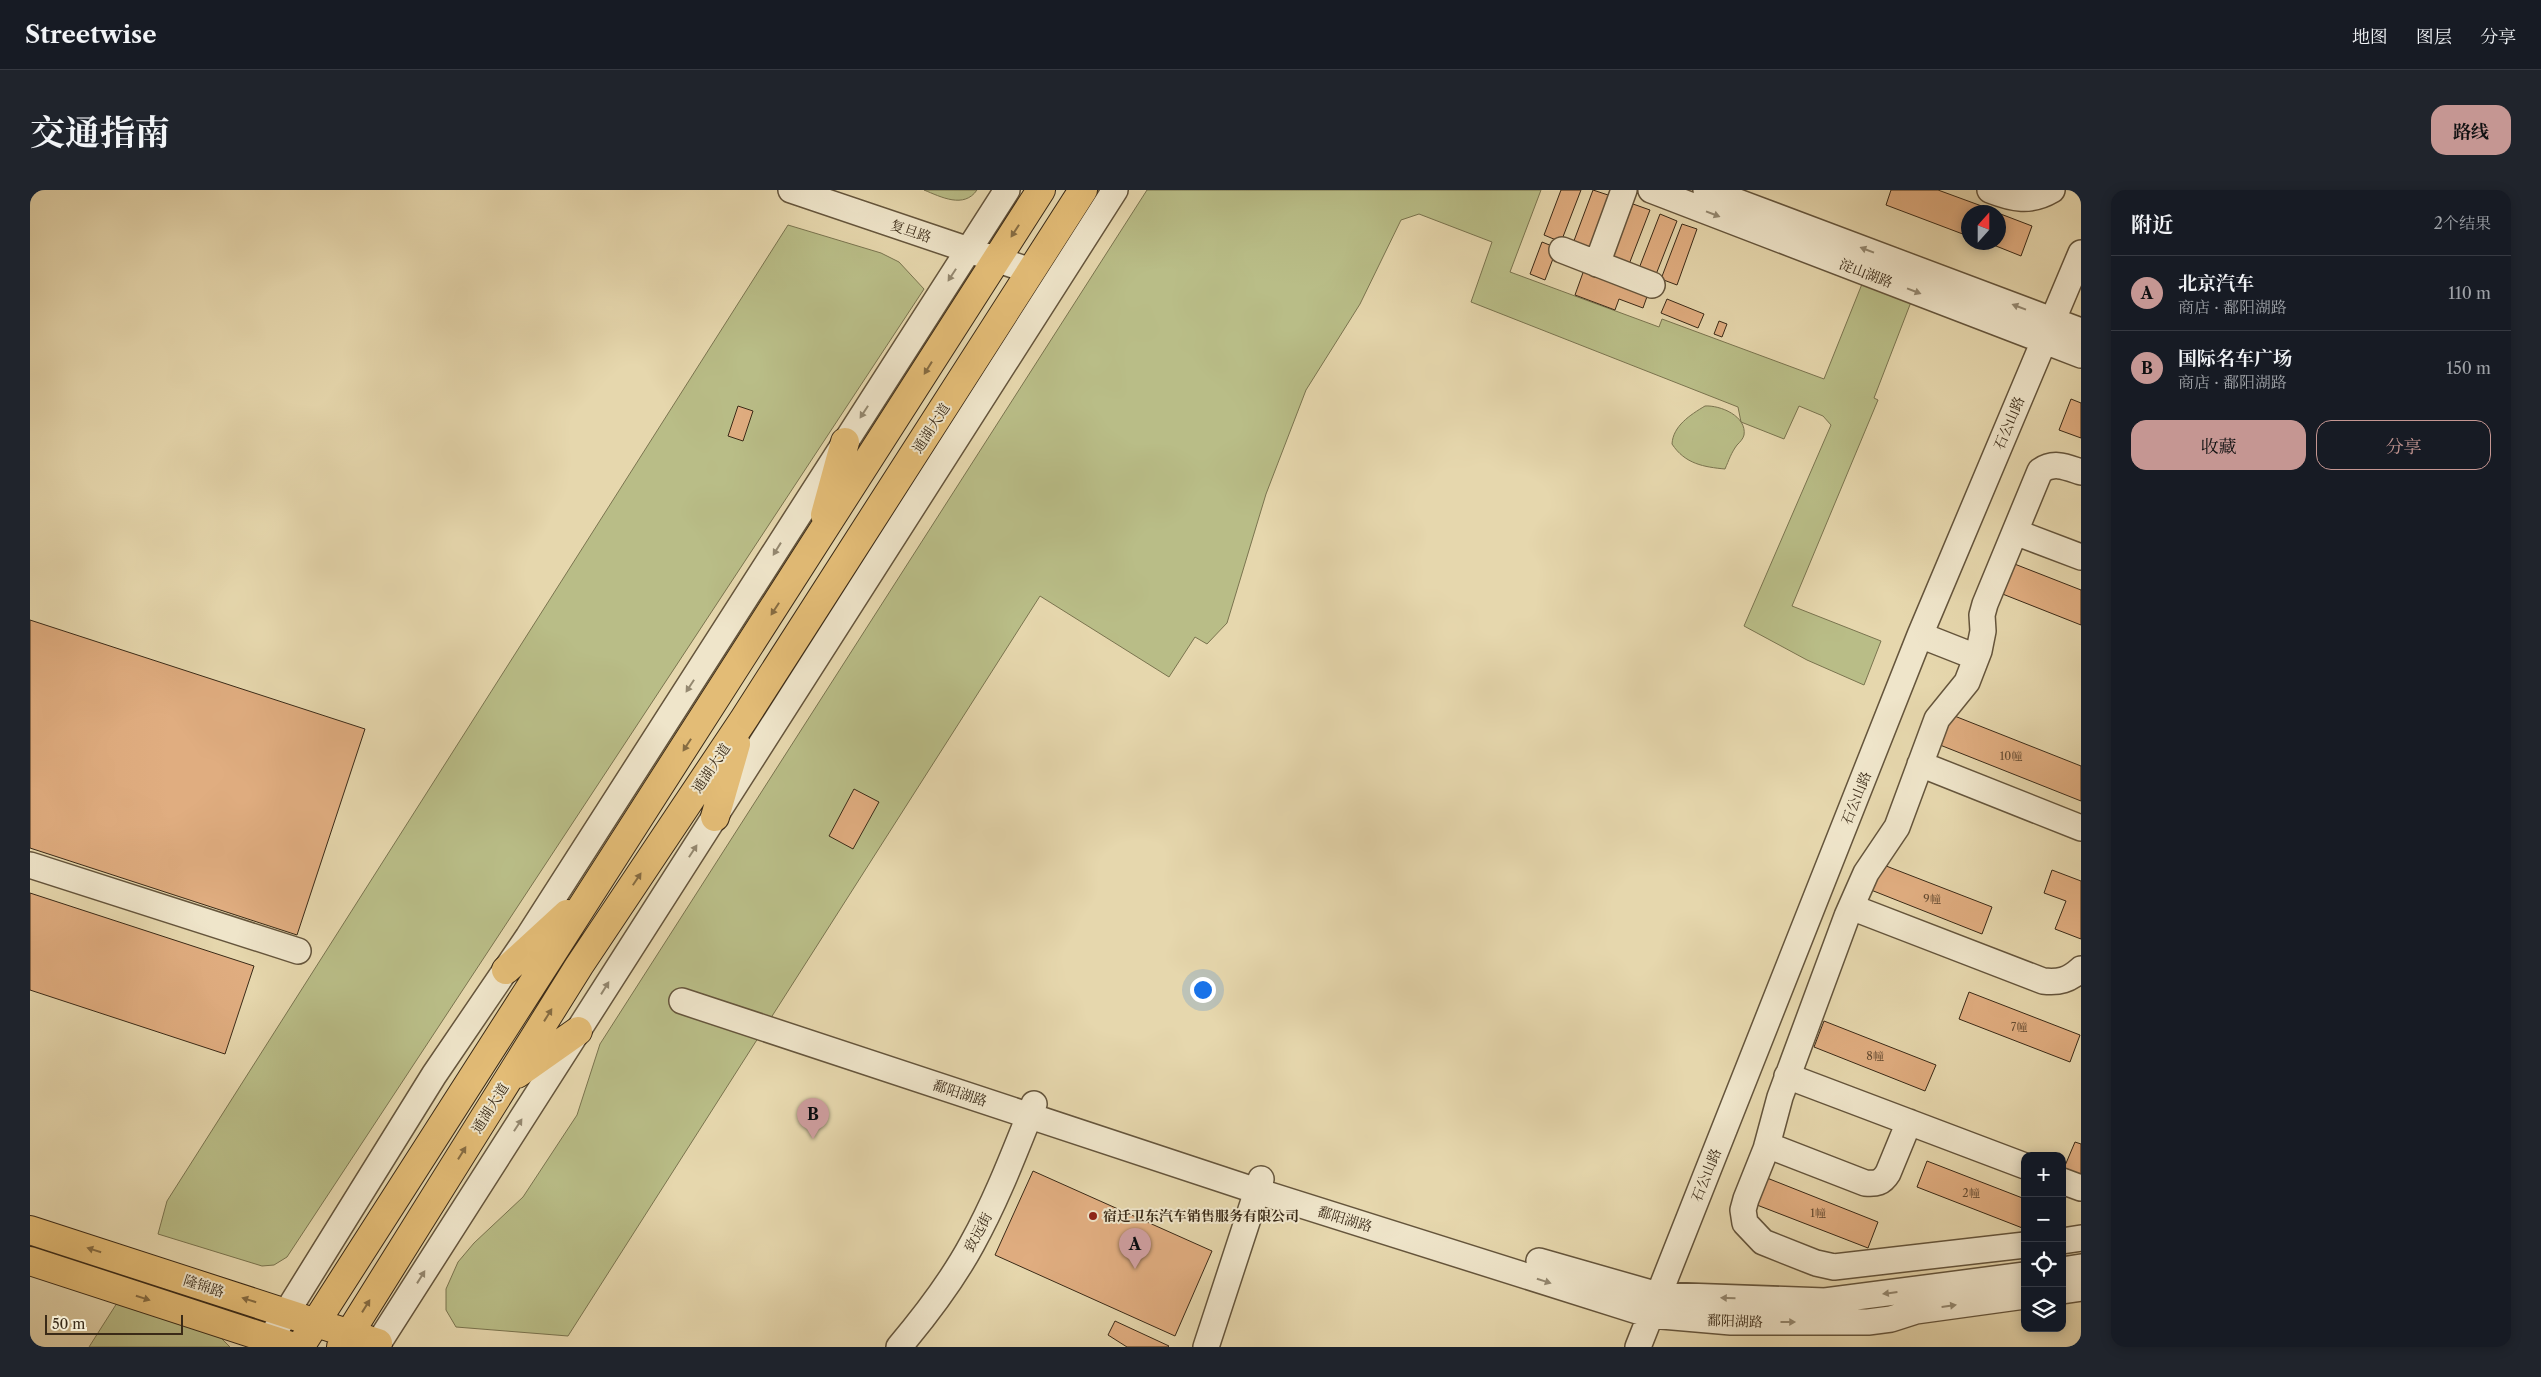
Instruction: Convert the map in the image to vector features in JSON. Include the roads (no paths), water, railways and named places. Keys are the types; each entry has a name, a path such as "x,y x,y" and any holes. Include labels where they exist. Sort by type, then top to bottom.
{"main road":[{"path":"300,1347 1041,190"},
{"name":"通湖大道","path":"345,1340 587,955 744,719 1083,190"},
{"path":"817,542 845,442"},
{"path":"715,817 744,719"},
{"path":"506,970 594,890"},
{"path":"507,1081 578,1031"},
{"name":"隆锦路","path":"30,1230 317,1322 345,1340 377,1345"},
{"path":"30,1261 276,1344"}],"street":[{"name":"复旦路","path":"790,190 1031,271"},
{"path":"276,1344 288,1312 434,1075 506,970 1007,190"},
{"path":"377,1345 1115,190"},
{"path":"1597,264 1624,190"},
{"name":"淀山湖路","path":"1652,190 2047,330 2081,331"},
{"path":"1990,190 2011,199 2033,199 2052,190"},
{"name":"淀山湖路","path":"1720,192 2047,330 2081,355"},
{"path":"1562,250 1652,286"},
{"name":"石公山路","path":"1638,1347 1920,635 2081,253"},
{"path":"2021,1246 1834,1267 1816,1263 1763,1242 1745,1223 1743,1210 1767,1145 1787,1076 1851,907 1866,873 1891,839 1897,827 1937,719 1967,682 1983,631 1982,615 2040,470 2049,465 2060,465 2081,472"},
{"path":"2015,532 2081,557"},
{"path":"1920,635 1976,658"},
{"path":"1920,764 2081,828"},
{"path":"30,865 298,951"},
{"path":"1851,907 2043,981 2056,983 2071,978 2081,969"},
{"name":"鄱阳湖路","path":"684,994 1259,1185 1654,1305 1731,1322 1868,1322 1891,1319 1916,1311 2021,1297"},
{"path":"1787,1076 2021,1164"},
{"name":"致远街","path":"899,1347 948,1283 972,1245 994,1200 1032,1110"},
{"path":"1767,1145 1865,1183 1875,1184 1883,1181 1888,1174 1909,1122"},
{"path":"418,1164 444,1181"},
{"path":"2066,1182 2081,1188"},
{"path":"1206,1347 1259,1185"},
{"path":"2066,1240 2081,1238"},
{"path":"2066,1270 2081,1268"},
{"name":"鄱阳湖路","path":"1654,1305 1825,1301 2021,1276"},
{"path":"2066,1290 2081,1288"}],"place":[{"name":"国际名车广场","path":"813,1139"},
{"name":"宿迁卫东汽车销售服务有限公司","path":"1093,1216"},
{"name":"北京汽车","path":"1135,1269"}]}
